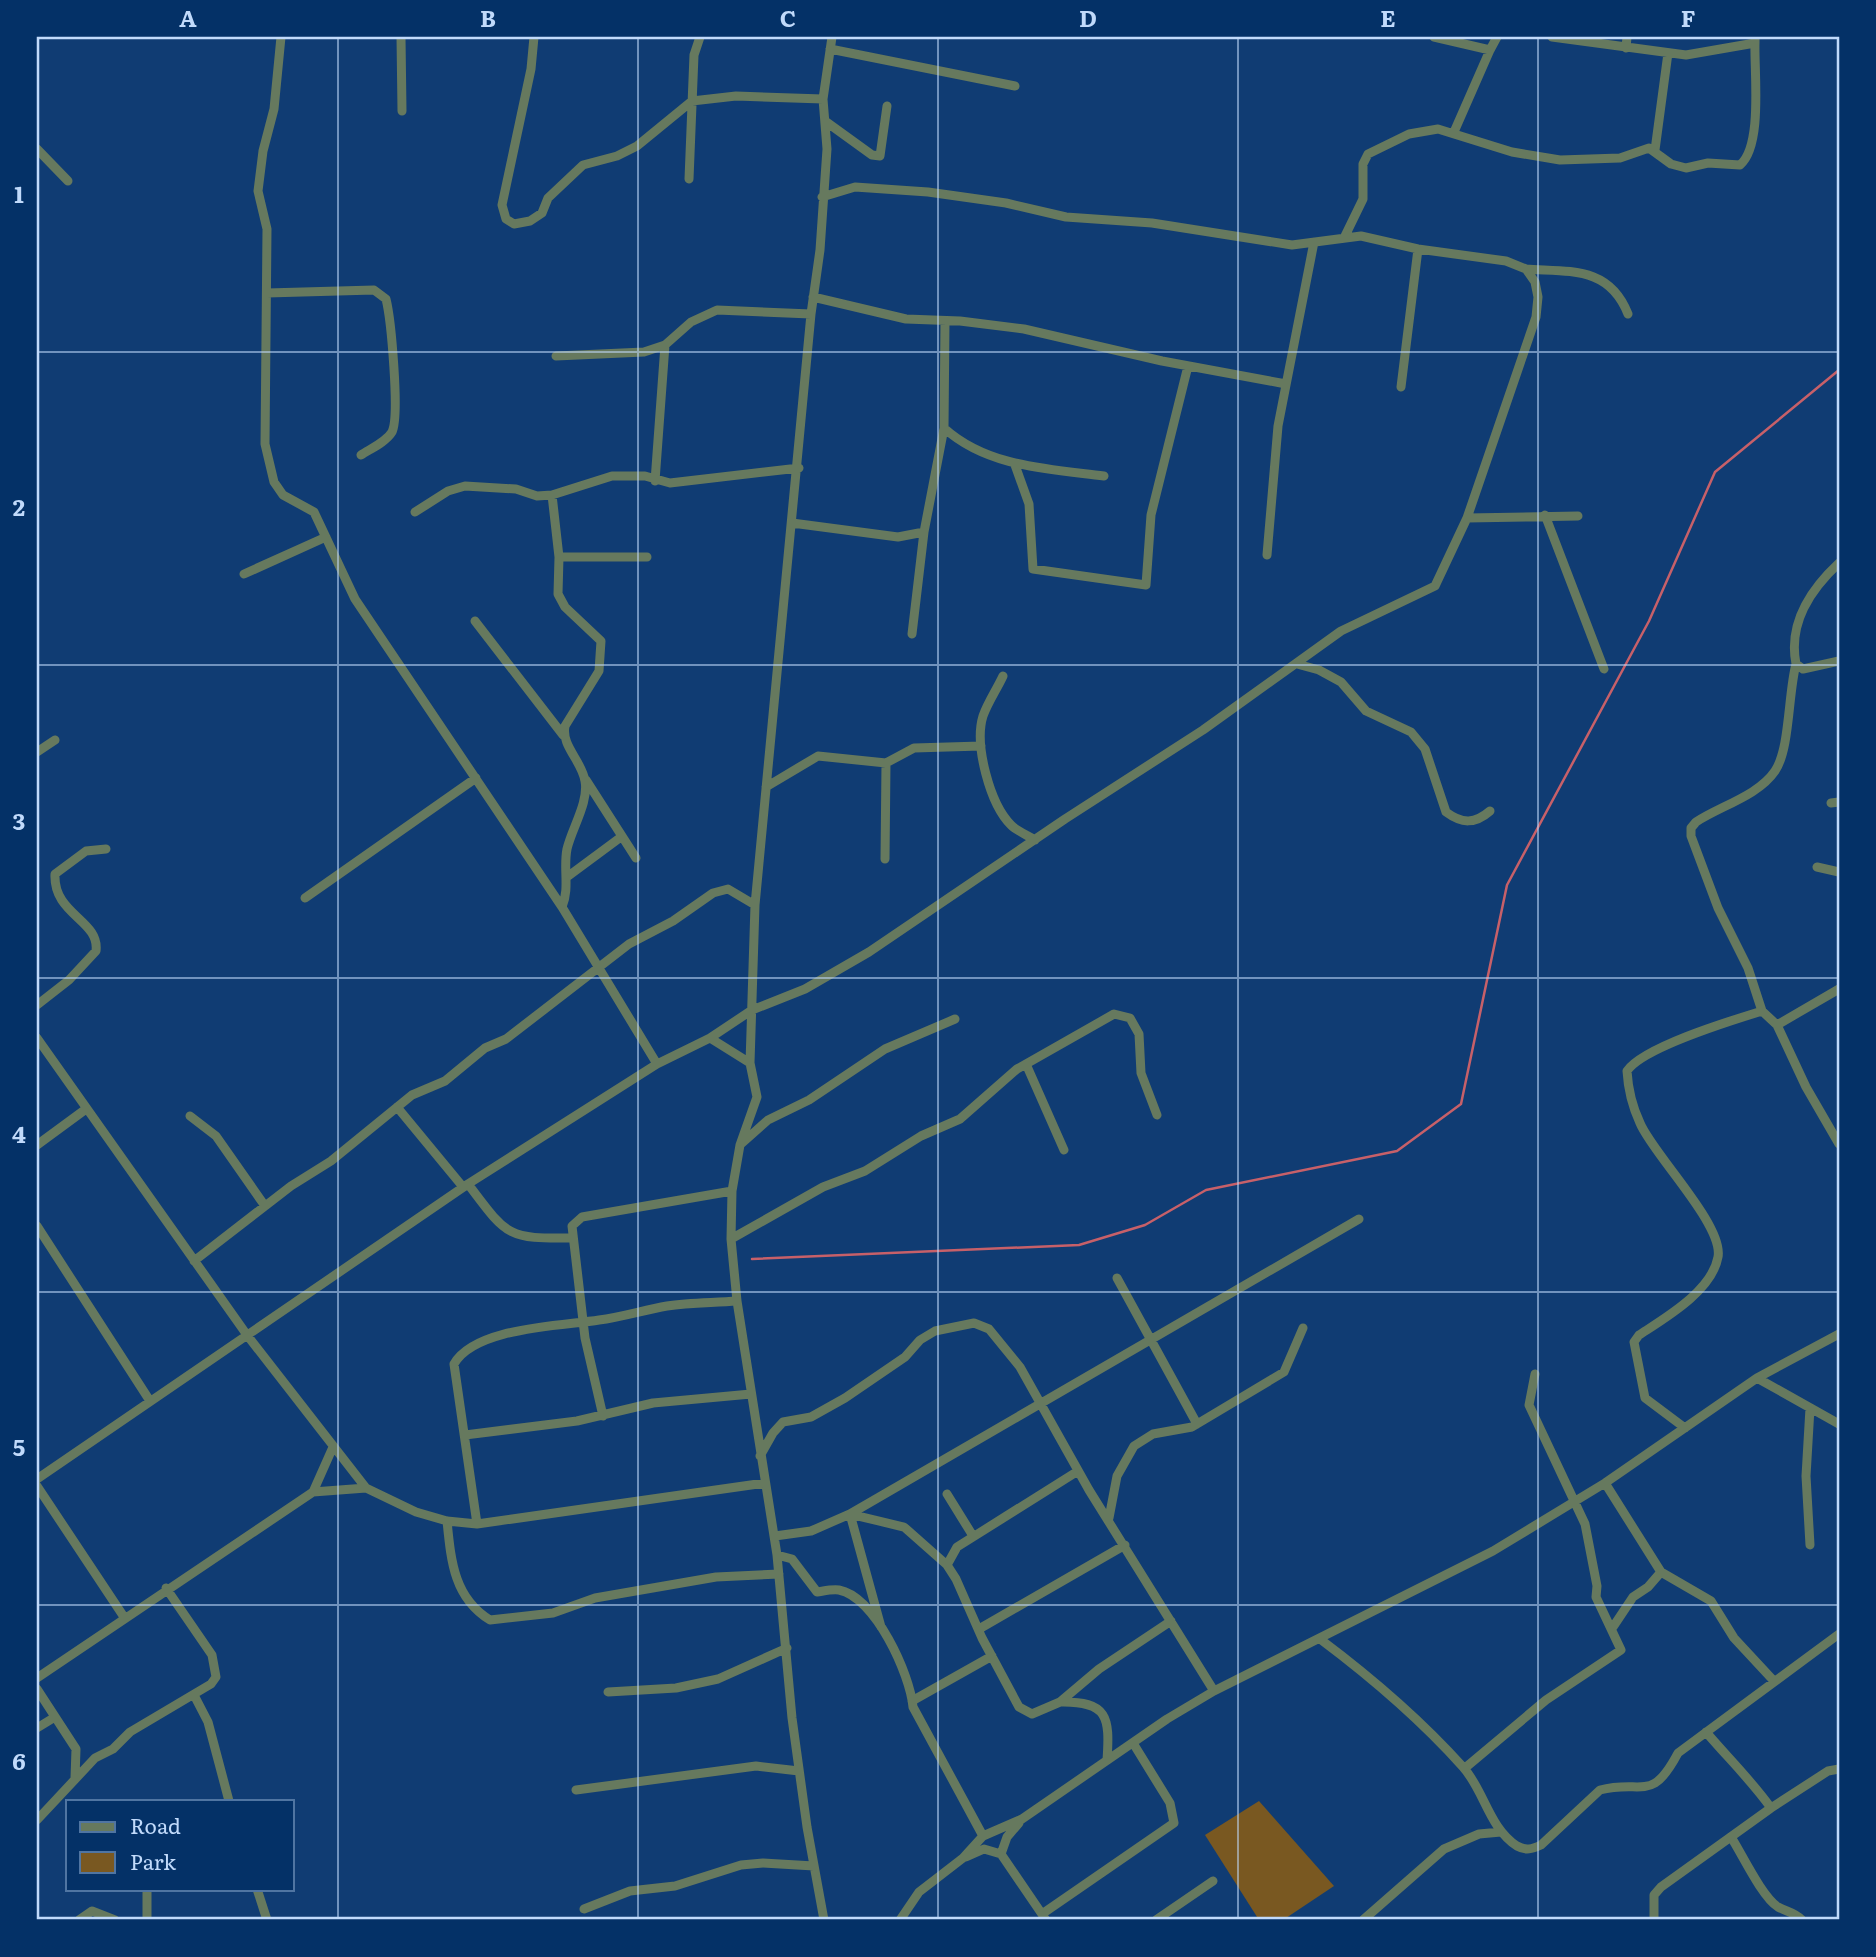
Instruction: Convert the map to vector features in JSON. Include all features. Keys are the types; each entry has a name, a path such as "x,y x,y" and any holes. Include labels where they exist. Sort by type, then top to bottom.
{"street":[{"path":"281,37 274,109 263,151 258,191 267,229 265,444 274,482 283,495 314,512 355,599 562,907 657,1064"},
{"path":"401,37 402,111"},
{"path":"534,37 531,69 502,205 506,219 514,224 530,221 542,214 548,198 583,165 617,156 637,146 692,101 736,96 823,99"},
{"path":"689,179 694,55 700,37"},
{"path":"824,1920 799,1772 778,1555 760,1456 737,1301 731,1239 732,1191 740,1145 757,1097 750,1063 755,905 799,468 811,314 820,250 827,149 823,99 832,37"},
{"path":"1434,37 1490,50"},
{"path":"1454,132 1497,37"},
{"path":"1345,236 1363,199 1363,164 1368,154 1409,134 1438,129 1512,152 1560,160 1620,158 1649,148 1671,164 1686,168 1708,163 1740,166 1745,162 1758,118 1753,80 1755,40 1720,51 1686,55 1552,37"},
{"path":"1626,48 1627,37"},
{"path":"830,49 1015,86"},
{"path":"1655,150 1668,53"},
{"path":"825,121 872,155 880,156 887,106"},
{"path":"37,149 68,181"},
{"path":"822,197 855,187 928,192 1006,203 1066,217 1152,223 1292,245 1360,236 1418,249 1506,261 1526,269 1578,272 1599,279 1620,294 1628,314"},
{"path":"1267,555 1278,426 1314,243"},
{"path":"1401,387 1418,249"},
{"path":"37,1479 465,1186 657,1064 710,1038 752,1010 805,989 858,959 1192,738 1341,631 1435,586 1467,518 1536,317 1536,289 1526,269"},
{"path":"267,293 374,290 386,299 395,400 394,423 392,432 360,455"},
{"path":"813,298 906,320 1024,329 1188,366 1286,384"},
{"path":"556,356 644,352 665,345 691,322 717,310 811,314"},
{"path":"912,634 924,532 944,428 945,321"},
{"path":"655,481 665,345"},
{"path":"1015,465 1029,504 1032,569 1146,585 1151,515 1188,366"},
{"path":"944,428 959,442 1015,465 1104,477"},
{"path":"415,512 448,491 465,486 552,495 612,476 645,476 655,481 670,483 799,468"},
{"path":"552,495 559,556 558,594 565,607 601,641 599,671 565,726 563,735"},
{"path":"1545,516 1604,669"},
{"path":"1467,518 1578,516"},
{"path":"792,523 898,537 924,532"},
{"path":"244,573 326,537"},
{"path":"559,556 647,557"},
{"path":"1839,563 1802,609 1793,636 1796,664 1788,692 1784,744 1774,773 1691,828 1691,836 1718,908 1748,968 1762,1011 1777,1025 1806,1087 1839,1144"},
{"path":"475,621 563,735 585,778 636,858"},
{"path":"1796,664 1803,669 1839,661"},
{"path":"1297,664 1319,670 1341,682 1366,711 1411,732 1426,749 1446,813 1466,821 1479,821 1490,811"},
{"path":"1003,676 984,714 981,746 991,791 998,805 1012,825 1035,840"},
{"path":"37,752 55,740"},
{"path":"766,787 818,756 886,763 914,748 981,746"},
{"path":"885,859 886,763"},
{"path":"305,898 476,778"},
{"path":"562,907 567,895 567,849 586,789 585,778"},
{"path":"567,877 621,837"},
{"path":"37,1005 69,980 96,951 93,934 61,903 55,874 86,851 106,849"},
{"path":"1817,867 1839,872"},
{"path":"194,1261 265,1206 331,1161 412,1095 459,1071 485,1048 506,1039 601,969 629,944 673,921 713,893 728,889 755,905"},
{"path":"1777,1025 1839,989"},
{"path":"1685,1428 1645,1398 1634,1342 1639,1335 1683,1306 1710,1276 1718,1256 1717,1248 1701,1213 1640,1124 1627,1071 1646,1056 1704,1030 1762,1011"},
{"path":"731,1239 823,1187 864,1171 921,1136 960,1119 1017,1069 1114,1014 1124,1014 1139,1034 1141,1073 1157,1115"},
{"path":"740,1145 768,1120 809,1100 885,1049 955,1019"},
{"path":"37,1038 247,1335 366,1488 416,1512 447,1521 477,1524 765,1483"},
{"path":"710,1038 750,1063"},
{"path":"1026,1064 1064,1150"},
{"path":"397,1107 465,1186 512,1234 525,1239 572,1238"},
{"path":"37,1145 86,1109"},
{"path":"190,1116 216,1136 265,1206"},
{"path":"603,1416 583,1323 572,1226 582,1217 732,1191"},
{"path":"775,1536 811,1531 850,1514 1359,1219"},
{"path":"37,1226 150,1401"},
{"path":"1118,1278 1197,1424"},
{"path":"477,1524 454,1364 457,1358 485,1342 538,1325 583,1323 668,1306 737,1301"},
{"path":"760,1456 783,1422 810,1417 845,1398 905,1357 920,1340 934,1331 974,1323 989,1329 1004,1345 1041,1402 1079,1471 1214,1691"},
{"path":"1109,1518 1117,1476 1134,1446 1153,1434 1178,1432 1197,1424 1284,1372 1287,1359 1303,1328"},
{"path":"900,1920 919,1892 963,1858 984,1836 1022,1819 1214,1691 1493,1551 1605,1483 1757,1378 1839,1334"},
{"path":"1465,1768 1546,1700 1619,1654 1620,1644 1613,1627 1599,1606 1590,1543 1576,1501 1529,1405 1535,1374"},
{"path":"1757,1378 1839,1424"},
{"path":"465,1435 603,1416 653,1403 751,1394"},
{"path":"1810,1408 1806,1476 1810,1545"},
{"path":"313,1492 333,1447"},
{"path":"947,1564 957,1547 1079,1471"},
{"path":"1605,1483 1661,1572 1711,1601 1734,1638 1773,1680"},
{"path":"37,1486 124,1618"},
{"path":"37,1678 166,1588 313,1492 366,1488"},
{"path":"947,1494 973,1536"},
{"path":"850,1514 904,1527 947,1564 992,1656 1019,1707 1025,1712 1041,1713 1060,1702 1099,1669 1171,1621"},
{"path":"850,1514 881,1627 911,1688 912,1701 984,1836"},
{"path":"447,1521 451,1555 465,1600 490,1620 553,1613 595,1598 716,1577 779,1574"},
{"path":"978,1629 1125,1545"},
{"path":"778,1555 792,1559 817,1592 838,1590 850,1595 881,1627"},
{"path":"1613,1627 1633,1597 1648,1587 1661,1572"},
{"path":"37,1820 95,1758 113,1749 130,1732 211,1684 216,1677 212,1655 166,1588"},
{"path":"1320,1639 1389,1692 1465,1768 1501,1832 1519,1848 1531,1850 1600,1790 1611,1787 1641,1789 1652,1785 1670,1770 1678,1753 1773,1680 1839,1634"},
{"path":"608,1692 676,1688 718,1679 787,1648"},
{"path":"912,1701 992,1656"},
{"path":"37,1689 76,1749 95,1758"},
{"path":"194,1695 208,1722 229,1800"},
{"path":"1060,1702 1086,1702 1099,1709 1108,1721 1107,1760"},
{"path":"37,1728 55,1717"},
{"path":"1706,1732 1730,1762 1746,1774 1771,1808"},
{"path":"963,1858 984,1849 1000,1854 1044,1917 1174,1824 1170,1803 1133,1743"},
{"path":"75,1778 76,1749"},
{"path":"576,1790 756,1766 799,1772"},
{"path":"1654,1920 1654,1895 1661,1886 1771,1808 1828,1771 1839,1769"},
{"path":"1000,1854 1007,1837 1022,1819"},
{"path":"1363,1920 1444,1849 1479,1834 1501,1832"},
{"path":"1731,1837 1768,1896 1778,1907 1796,1914 1802,1920"},
{"path":"584,1909 630,1891 675,1886 741,1865 763,1863 814,1866"},
{"path":"1156,1920 1213,1881"},
{"path":"147,1890 147,1920"},
{"path":"257,1890 267,1920"},
{"path":"79,1920 92,1911 115,1920"}],"green space":[{"path":"1259,1801 1334,1886 1283,1920 1259,1920 1205,1835"}],"waterway":[{"path":"752,1259 1079,1245 1145,1225 1206,1190 1397,1151 1461,1104 1507,885 1649,621 1715,472 1839,370"}]}
